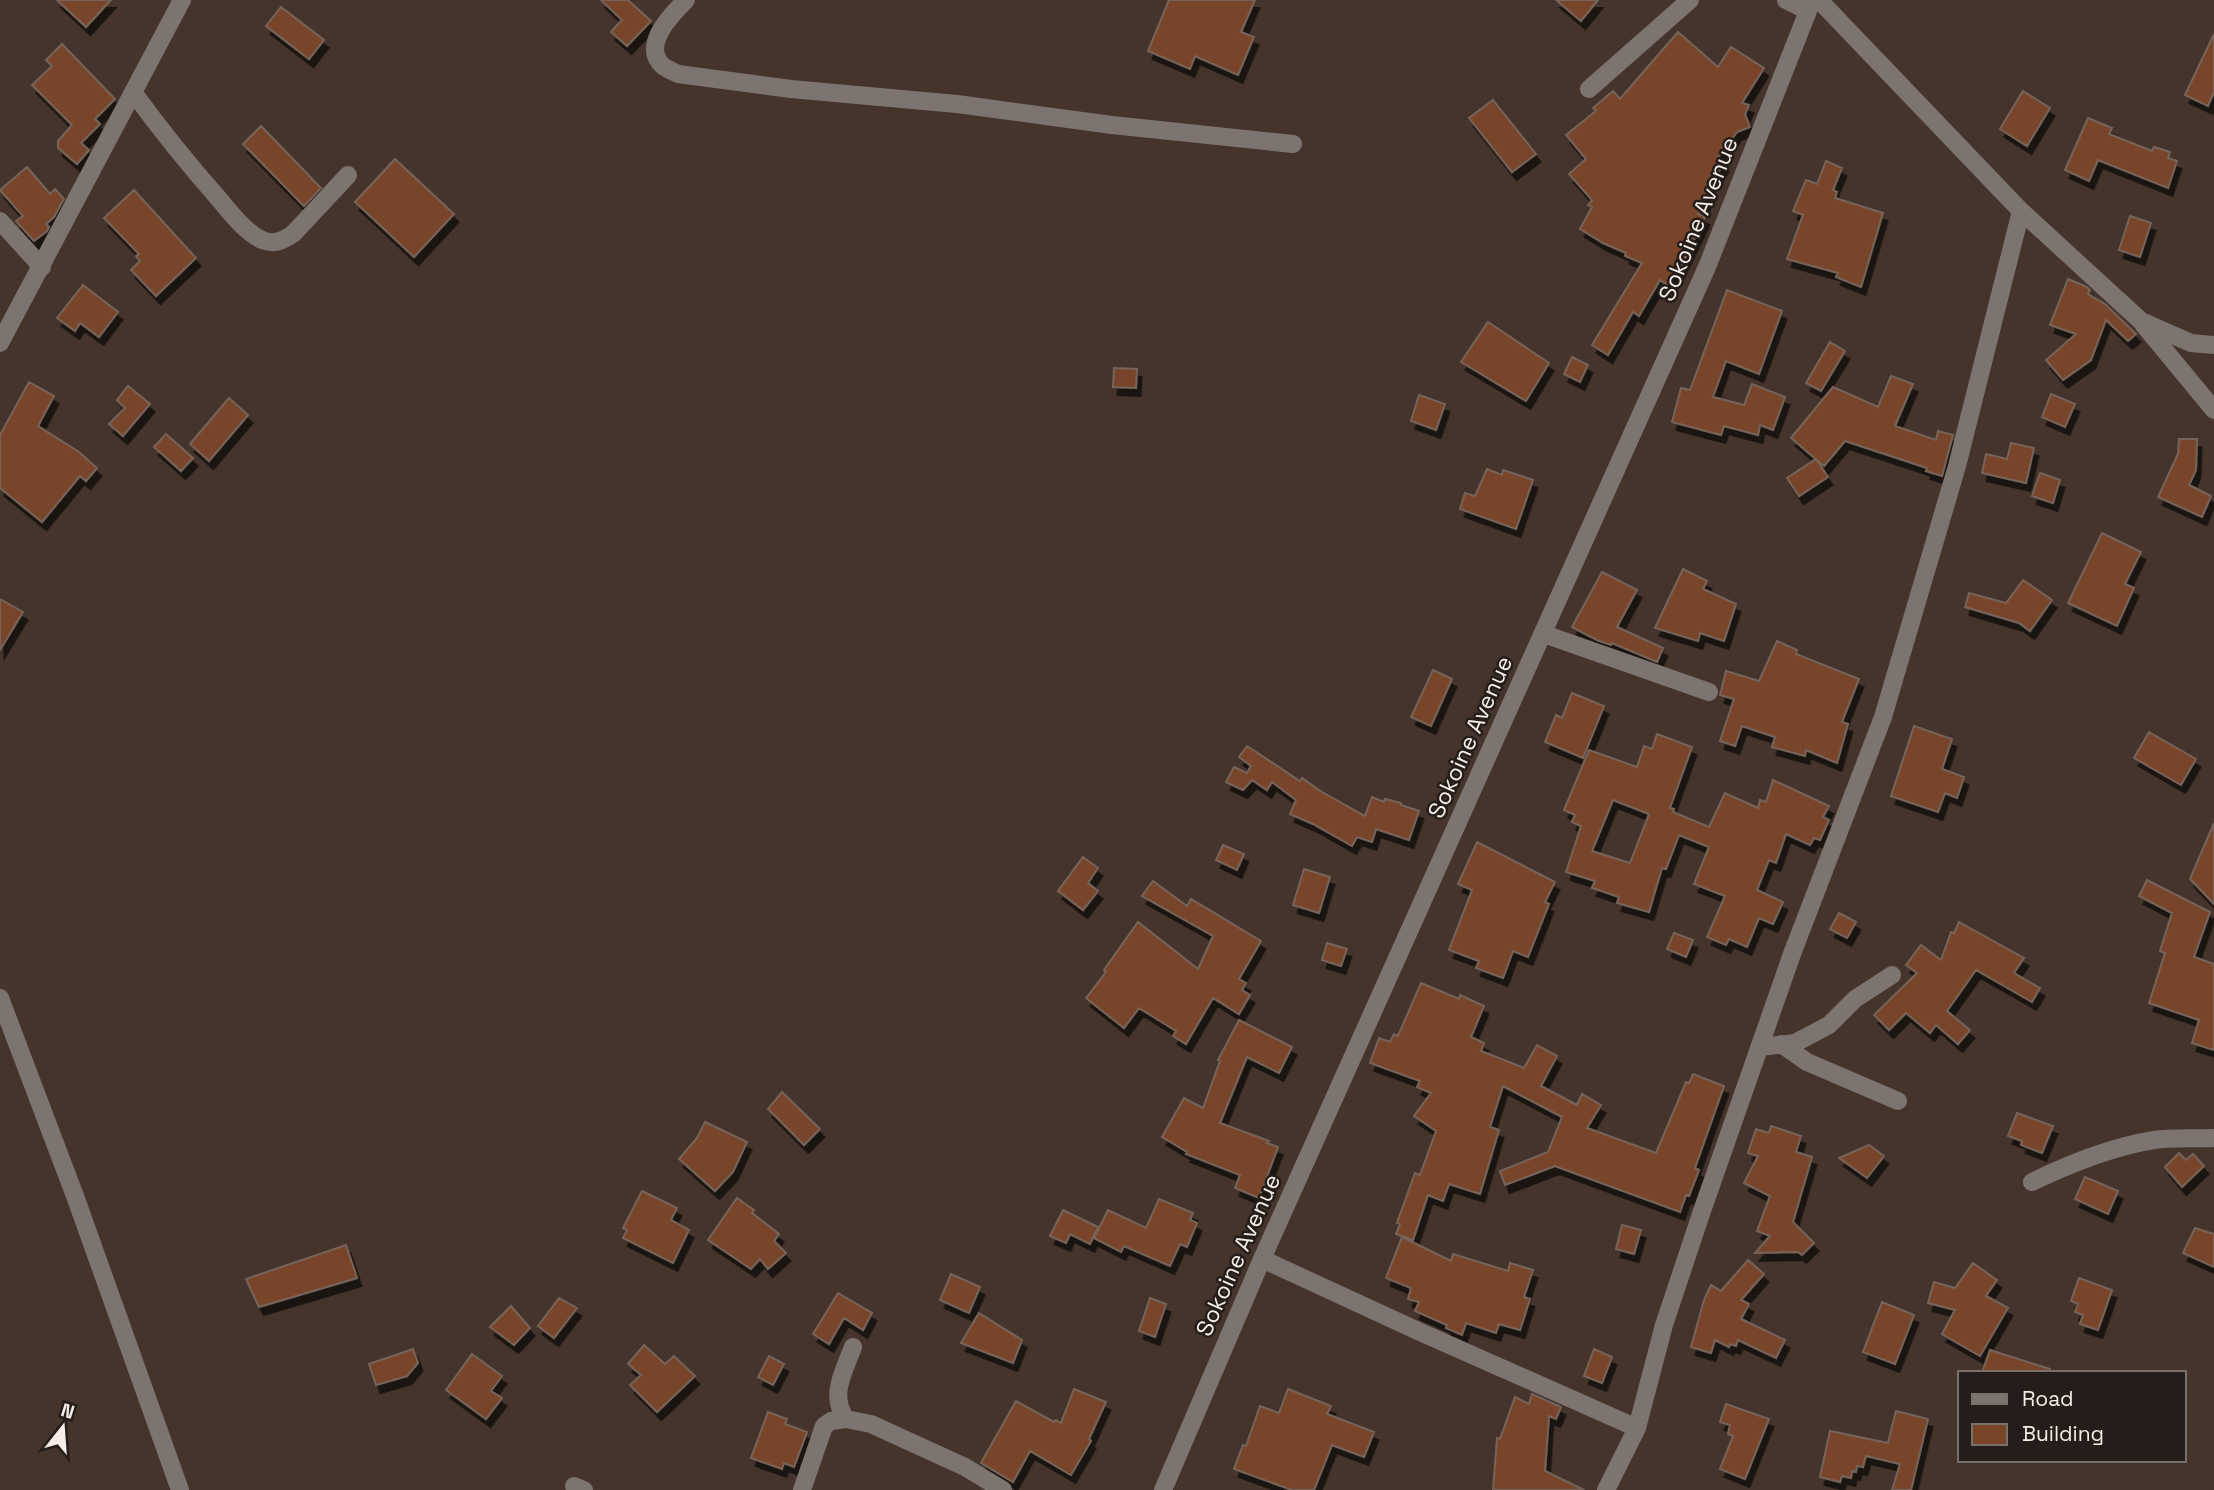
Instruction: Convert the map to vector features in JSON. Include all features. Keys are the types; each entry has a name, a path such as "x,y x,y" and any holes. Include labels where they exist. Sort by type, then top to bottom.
{"street":[{"path":"0,344 182,0"},
{"path":"686,0 668,18 658,37 656,53 662,65 678,74 791,89 957,104 1112,125 1293,144"},
{"path":"1588,89 1690,0"},
{"path":"1786,0 1811,4 2021,211 2141,321 2214,410"},
{"name":"Sokoine Avenue","path":"1163,1490 1262,1259 1707,267 1811,4"},
{"path":"133,92 178,152 237,220 261,239 273,243 293,234 348,174"},
{"path":"1606,1490 1637,1428 1664,1325 1760,1046 1792,954 1883,717 1957,466 2021,211"},
{"path":"0,221 42,267"},
{"path":"2141,321 2191,343 2214,345"},
{"path":"1544,634 1709,692"},
{"path":"1760,1046 1795,1043 1829,1025 1855,999 1892,975"},
{"path":"0,998 180,1490"},
{"path":"1781,1044 1807,1062 1898,1101"},
{"path":"2032,1182 2067,1165 2108,1151 2155,1140 2214,1138"},
{"path":"1262,1259 1637,1428"},
{"path":"846,1419 840,1411 837,1394 853,1348"},
{"path":"802,1490 824,1426 831,1421 846,1419 858,1420 883,1430 965,1467 1003,1490"}],"building":[{"path":"57,0 111,0 86,27"},
{"path":"601,0 628,0 651,21 627,46 611,32 622,20"},
{"path":"1169,0 1255,0 1241,32 1254,37 1238,75 1195,56 1190,69 1148,51"},
{"path":"1556,0 1598,0 1581,21"},
{"path":"281,7 324,40 309,59 266,26"},
{"path":"1678,32 1718,67 1731,47 1764,68 1742,103 1749,105 1745,114 1750,127 1737,132 1717,159 1724,164 1708,187 1712,190 1698,214 1705,217 1680,269 1667,285 1660,280 1639,316 1633,312 1608,355 1592,345 1642,263 1580,229 1592,207 1588,205 1592,200 1569,174 1586,159 1566,135 1596,111 1593,108 1613,91 1620,99"},
{"path":"2214,34 2214,92 2208,106 2185,95"},
{"path":"62,44 115,99 95,119 100,124 81,143 89,150 77,164 58,148 58,141 72,125 32,85 52,66 46,60"},
{"path":"2023,91 2050,108 2027,146 2000,129"},
{"path":"1493,100 1536,154 1512,172 1469,118"},
{"path":"2088,118 2112,128 2109,134 2152,151 2154,147 2170,152 2168,158 2177,161 2168,188 2098,160 2089,181 2065,170"},
{"path":"261,126 321,188 304,206 243,144"},
{"path":"395,159 454,214 414,257 355,202"},
{"path":"1826,161 1842,168 1833,190 1837,192 1835,198 1883,213 1861,287 1836,277 1838,273 1787,259 1803,215 1793,211 1806,180 1817,184"},
{"path":"27,167 50,194 55,189 64,199 54,217 46,224 49,227 47,231 34,241 16,221 23,216 0,190"},
{"path":"134,190 196,258 156,296 131,270 140,261 136,256 139,254 104,218"},
{"path":"2130,216 2151,223 2140,257 2119,250"},
{"path":"2068,279 2087,287 2090,290 2088,294 2105,304 2136,334 2128,341 2106,320 2091,360 2063,380 2046,360 2076,334 2050,325"},
{"path":"83,285 118,312 99,337 80,323 75,331 57,318"},
{"path":"1727,290 1782,311 1759,374 1726,361 1713,397 1744,405 1752,384 1785,397 1773,430 1760,425 1758,435 1724,426 1721,435 1672,422 1681,388 1690,390"},
{"path":"1488,322 1549,363 1526,401 1461,362"},
{"path":"1830,342 1845,351 1821,391 1806,383"},
{"path":"1572,357 1588,365 1580,382 1564,374"},
{"path":"1114,368 1137,369 1136,388 1113,387"},
{"path":"1891,376 1913,384 1895,426 1936,440 1938,431 1953,435 1942,476 1926,471 1927,468 1845,441 1824,466 1791,438 1833,387 1878,407"},
{"path":"29,382 54,396 38,426 79,452 97,468 86,481 80,476 42,522 0,488 0,435"},
{"path":"128,386 150,404 123,436 109,424 125,408 117,400"},
{"path":"2051,394 2075,404 2065,427 2042,417"},
{"path":"1419,395 1445,404 1436,430 1411,421"},
{"path":"229,398 248,415 209,461 190,444"},
{"path":"166,434 193,458 181,471 154,447"},
{"path":"2179,439 2197,439 2196,470 2189,485 2211,496 2202,517 2158,497 2178,454"},
{"path":"2011,443 2034,448 2026,483 1982,473 1986,454 2007,459"},
{"path":"1816,459 1828,477 1799,496 1787,478"},
{"path":"1487,469 1502,475 1503,470 1533,480 1516,529 1460,509 1465,493 1475,496"},
{"path":"2040,473 2060,480 2053,503 2032,496"},
{"path":"2102,533 2141,552 2125,584 2134,588 2117,626 2068,603"},
{"path":"1683,569 1707,581 1703,589 1736,604 1724,641 1700,633 1698,641 1655,628"},
{"path":"1602,572 1637,590 1617,627 1663,648 1657,662 1612,643 1611,645 1597,640 1572,627"},
{"path":"2023,580 2052,600 2030,631 2019,623 1965,607 1969,593 2006,603"},
{"path":"0,599 23,612 0,650"},
{"path":"1777,641 1797,650 1796,654 1859,679 1842,722 1848,724 1837,763 1806,750 1805,756 1772,747 1775,737 1742,726 1735,746 1720,741 1734,699 1720,695 1726,671 1759,681"},
{"path":"1433,670 1452,679 1431,726 1411,717"},
{"path":"1572,693 1604,706 1583,758 1545,742 1556,715 1562,718"},
{"path":"1914,726 1952,739 1942,769 1964,777 1957,798 1945,793 1938,812 1891,796"},
{"path":"2149,732 2196,759 2181,785 2134,758"},
{"path":"1657,734 1692,747 1670,808 1674,809 1673,812 1709,827 1725,793 1758,808 1760,800 1766,802 1773,780 1829,806 1823,817 1829,820 1820,840 1814,838 1810,845 1786,834 1776,863 1769,860 1757,890 1783,902 1773,924 1759,918 1747,947 1729,939 1726,945 1707,937 1725,896 1694,884 1709,847 1679,835 1666,869 1662,868 1649,912 1617,903 1619,897 1592,888 1595,881 1566,872 1581,826 1572,822 1575,815 1564,810 1589,750 1637,767 1644,746 1652,749","holes":["1613,800 1649,814 1630,863 1592,851"]},
{"path":"1247,746 1300,781 1302,778 1365,816 1372,797 1384,802 1385,799 1401,803 1419,811 1409,840 1376,829 1372,842 1357,837 1352,846 1290,814 1296,800 1272,782 1267,790 1252,780 1243,790 1226,782 1234,767 1247,773 1251,766 1239,757"},
{"path":"2214,823 2214,904 2190,879"},
{"path":"1477,842 1555,882 1545,902 1549,904 1528,957 1513,951 1503,978 1476,968 1479,961 1449,950 1472,890 1458,884"},
{"path":"1223,845 1244,854 1237,870 1216,860"},
{"path":"1083,857 1098,868 1088,883 1098,891 1083,910 1058,891"},
{"path":"1304,869 1330,877 1319,913 1293,905"},
{"path":"2147,880 2210,912 2194,957 2214,964 2214,1050 2192,1043 2199,1020 2149,1003 2165,953 2160,951 2172,913 2139,896"},
{"path":"1153,881 1187,906 1191,899 1261,941 1239,979 1246,983 1242,990 1250,995 1239,1014 1213,998 1186,1044 1173,1036 1176,1031 1139,1008 1124,1028 1086,998 1138,922 1198,969 1213,936 1142,896"},
{"path":"1839,913 1856,922 1847,938 1830,929"},
{"path":"1959,922 2024,958 2014,973 2040,988 2032,1002 1976,970 1947,1011 1970,1030 1958,1044 1936,1025 1930,1033 1906,1013 1889,1030 1874,1015 1917,973 1906,965 1921,945 1941,960 1951,932 1954,933"},
{"path":"1674,933 1693,940 1686,957 1667,949"},
{"path":"1327,943 1347,949 1341,966 1322,960"},
{"path":"1421,983 1459,999 1460,995 1484,1006 1471,1037 1484,1043 1481,1051 1524,1068 1537,1045 1557,1056 1541,1086 1577,1105 1582,1094 1601,1105 1587,1128 1656,1153 1686,1082 1689,1083 1693,1074 1724,1086 1695,1168 1699,1170 1680,1212 1555,1166 1505,1185 1500,1171 1548,1152 1562,1117 1503,1086 1490,1127 1499,1130 1480,1194 1449,1184 1443,1201 1428,1195 1413,1240 1396,1234 1400,1224 1397,1223 1415,1173 1420,1175 1436,1131 1414,1116 1431,1093 1417,1087 1420,1081 1370,1063 1379,1038 1390,1042 1394,1034 1398,1036"},
{"path":"1239,1020 1292,1047 1279,1073 1247,1057 1220,1123 1269,1141 1267,1143 1278,1147 1259,1198 1235,1188 1240,1175 1186,1154 1187,1152 1162,1137 1184,1098 1203,1108 1220,1061 1218,1060"},
{"path":"782,1092 820,1129 804,1145 768,1109"},
{"path":"2017,1113 2053,1126 2042,1153 2021,1145 2022,1141 2008,1136"},
{"path":"705,1122 747,1142 733,1172 715,1191 679,1159 697,1138"},
{"path":"1771,1126 1801,1136 1796,1152 1812,1157 1793,1222 1814,1243 1802,1255 1798,1252 1755,1253 1770,1236 1757,1231 1770,1196 1744,1183 1758,1156 1748,1153 1756,1129 1769,1133"},
{"path":"1869,1145 1884,1156 1867,1178 1839,1158"},
{"path":"2179,1153 2186,1160 2193,1154 2204,1166 2182,1187 2165,1167"},
{"path":"2085,1177 2118,1191 2108,1214 2075,1199"},
{"path":"642,1191 677,1208 671,1220 689,1230 673,1263 623,1238 627,1230 623,1228"},
{"path":"737,1198 779,1234 774,1241 786,1253 768,1269 760,1259 751,1269 708,1240"},
{"path":"1159,1199 1193,1213 1190,1220 1197,1223 1187,1247 1180,1244 1170,1266 1124,1246 1121,1252 1094,1238 1108,1210 1146,1228"},
{"path":"1063,1210 1098,1227 1090,1244 1070,1234 1066,1243 1050,1236"},
{"path":"1622,1225 1641,1230 1634,1254 1616,1249"},
{"path":"2195,1228 2214,1234 2214,1267 2183,1253"},
{"path":"1402,1237 1451,1261 1453,1254 1508,1271 1510,1263 1533,1270 1524,1297 1530,1299 1520,1330 1499,1324 1496,1333 1466,1323 1462,1335 1415,1311 1419,1302 1408,1299 1411,1288 1386,1278"},
{"path":"346,1245 357,1278 259,1307 246,1279"},
{"path":"1748,1260 1764,1274 1741,1300 1749,1304 1741,1319 1785,1340 1776,1358 1738,1340 1736,1346 1730,1344 1729,1347 1715,1340 1711,1353 1691,1347 1711,1285 1721,1291"},
{"path":"1973,1263 1997,1280 1986,1296 2008,1308 1980,1356 1942,1334 1955,1310 1928,1303 1934,1282 1955,1288"},
{"path":"951,1274 980,1287 969,1313 940,1300"},
{"path":"2079,1278 2112,1290 2098,1330 2080,1324 2083,1315 2075,1312 2078,1304 2071,1301"},
{"path":"838,1293 872,1313 863,1330 844,1318 829,1344 813,1334"},
{"path":"559,1298 577,1308 554,1338 538,1326"},
{"path":"1150,1298 1166,1304 1155,1337 1139,1331"},
{"path":"1882,1302 1914,1315 1895,1364 1863,1352"},
{"path":"511,1306 530,1328 514,1345 490,1327"},
{"path":"979,1313 1022,1340 1013,1363 961,1343"},
{"path":"644,1345 665,1364 674,1356 695,1376 657,1412 630,1385 641,1375 628,1364"},
{"path":"413,1349 418,1363 407,1376 376,1385 369,1364"},
{"path":"1594,1349 1612,1357 1602,1383 1584,1376"},
{"path":"1990,1350 2050,1369 2050,1371 1983,1371"},
{"path":"472,1354 502,1376 491,1391 502,1398 486,1419 446,1390"},
{"path":"769,1356 784,1364 773,1385 758,1377"},
{"path":"1074,1389 1106,1402 1089,1439 1091,1441 1071,1475 1030,1451 1013,1482 981,1463 1016,1401 1054,1422 1056,1420 1061,1423"},
{"path":"1288,1389 1331,1406 1327,1414 1374,1432 1364,1457 1332,1445 1314,1490 1292,1490 1234,1469 1243,1445 1246,1446 1260,1406 1279,1413"},
{"path":"1532,1394 1561,1407 1556,1419 1549,1416 1545,1471 1584,1490 1493,1490 1497,1438 1500,1439 1515,1397 1529,1404"},
{"path":"1726,1404 1769,1419 1745,1479 1720,1469 1733,1436 1728,1434 1730,1425 1720,1422"},
{"path":"1896,1411 1928,1419 1911,1490 1892,1490 1900,1464 1866,1456 1863,1467 1857,1466 1856,1472 1852,1471 1851,1478 1842,1476 1840,1482 1820,1477 1830,1431 1888,1443"},
{"path":"768,1412 787,1419 785,1424 807,1432 794,1467 784,1463 782,1469 751,1458"}]}
